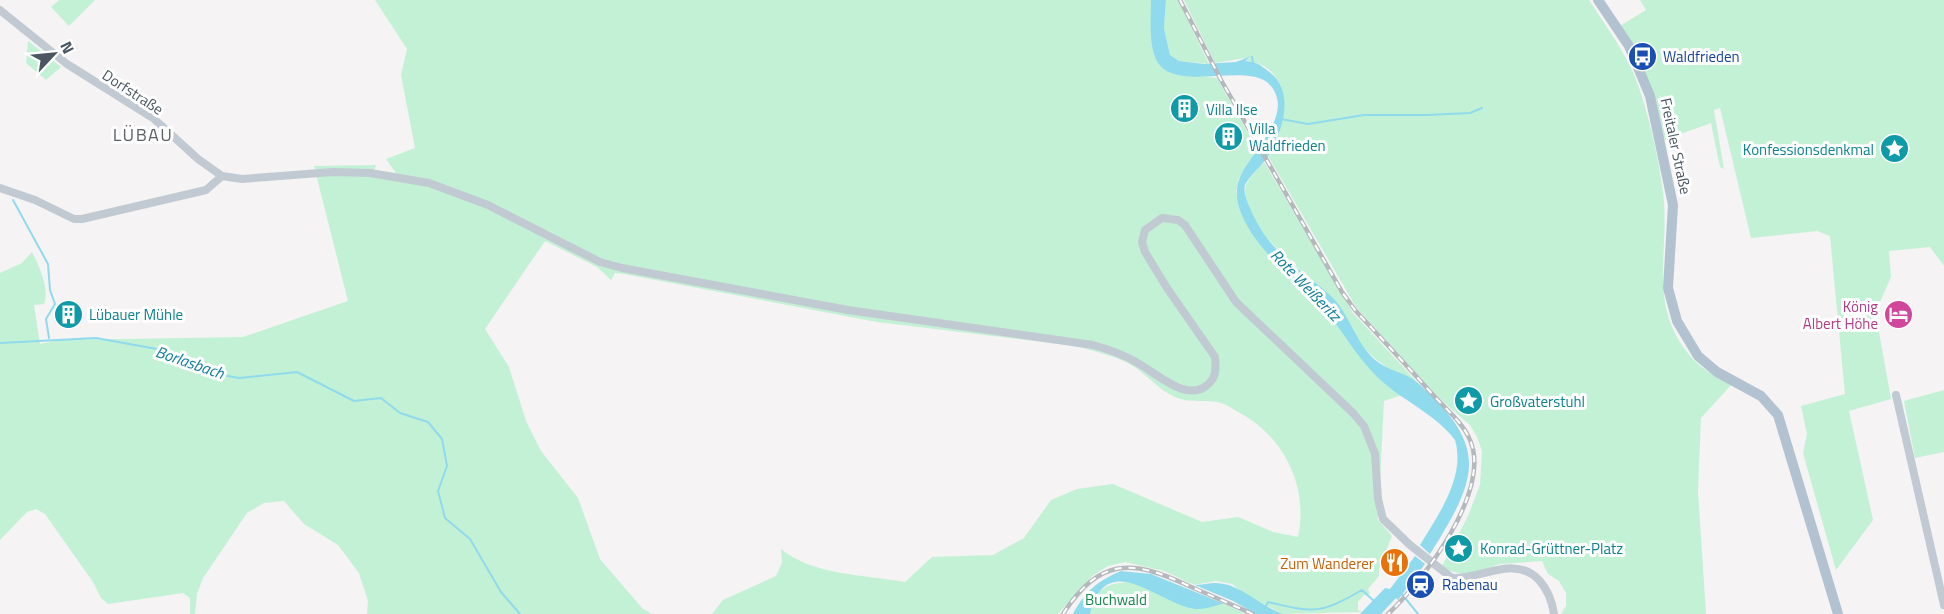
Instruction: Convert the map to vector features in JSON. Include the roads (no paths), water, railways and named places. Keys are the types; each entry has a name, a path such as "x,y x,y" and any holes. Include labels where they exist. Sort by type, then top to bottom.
{"main road":[{"name":"Freitaler Straße","path":"1598,0 1638,63 1655,118 1674,205 1668,288 1677,321 1698,356 1717,372 1761,396 1778,415 1838,614"}],"street":[{"name":"Dorfstraße","path":"0,10 67,64 153,118 198,159 222,176"},
{"path":"0,188 35,200 74,219 82,219 206,190 222,176 242,179 333,172 401,177 470,198 519,219 600,262 622,268 848,310 1093,345 1119,353 1171,383 1193,392 1200,390 1213,378 1217,370 1215,357 1154,269 1142,242 1145,230 1153,222 1162,218 1178,220 1191,231 1210,265 1236,302 1303,364 1364,426 1375,454 1381,512 1392,529 1427,560 1452,578 1469,577 1497,569 1526,570 1534,575 1550,595 1554,614"},
{"path":"1896,395 1942,587 1944,605"}],"water":[{"name":"Rote Weißeritz","path":"1151,0 1166,0 1164,28 1170,55 1179,61 1204,64 1236,62 1251,56 1245,61 1260,65 1276,79 1282,88 1284,98 1283,121 1268,157 1245,185 1248,204 1256,220 1274,247 1334,299 1362,345 1374,359 1418,383 1441,406 1457,427 1466,446 1469,465 1466,484 1458,505 1430,554 1420,545 1454,482 1457,468 1455,440 1440,424 1376,376 1317,301 1259,244 1239,207 1238,184 1274,121 1278,108 1276,96 1269,84 1258,78 1243,75 1190,76 1174,74 1161,67 1152,48"},
{"path":"1415,556 1425,564 1398,600 1396,598 1381,614 1360,614 1385,588 1390,589"},
{"path":"1121,571 1151,574 1188,589 1192,586 1217,583 1227,585 1283,614 1256,614 1233,601 1196,609 1136,584 1121,581 1109,584 1098,594 1090,614 1073,614 1082,599 1093,588 1106,578"}],"waterway":[{"path":"1252,57 1253,64"},
{"path":"1281,119 1308,124 1364,115 1470,113 1482,108"},
{"path":"13,200 48,264 50,290 55,304 46,319 49,338"},
{"name":"Borlasbach","path":"0,343 96,338 168,351 187,364 239,378 297,372 354,401 381,398 400,413 428,422 442,439 447,466 438,491 445,518 470,539 501,592 520,614"},
{"path":"1265,608 1268,602 1297,608 1317,609 1336,604 1362,590 1375,602"},
{"path":"1401,593 1418,614"}],"railway":[{"path":"1180,0 1221,80 1342,292 1355,310 1459,422 1470,440 1474,461 1471,484 1463,509 1435,558 1419,580 1388,614"},
{"path":"1063,614 1090,582 1118,568 1134,568 1169,577 1253,614"}],"place":[{"name":"Waldfrieden","path":"1642,56"},
{"name":"Villa Ilse","path":"1185,109"},
{"name":"Villa Waldfrieden","path":"1228,137"},
{"name":"Konfessionsdenkmal","path":"1895,149"},
{"name":"Lübauer Mühle","path":"68,314"},
{"name":"König Albert Höhe","path":"1899,315"},
{"name":"Großvaterstuhl","path":"1469,401"},
{"name":"Konrad-Grüttner-Platz","path":"1459,548"},
{"name":"Zum Wanderer","path":"1395,563"},
{"name":"Rabenau","path":"1421,584"}],"district":[{"name":"LÜBAU","path":"143,134"}],"park label":[{"name":"Buchwald","path":"1116,599"}]}
